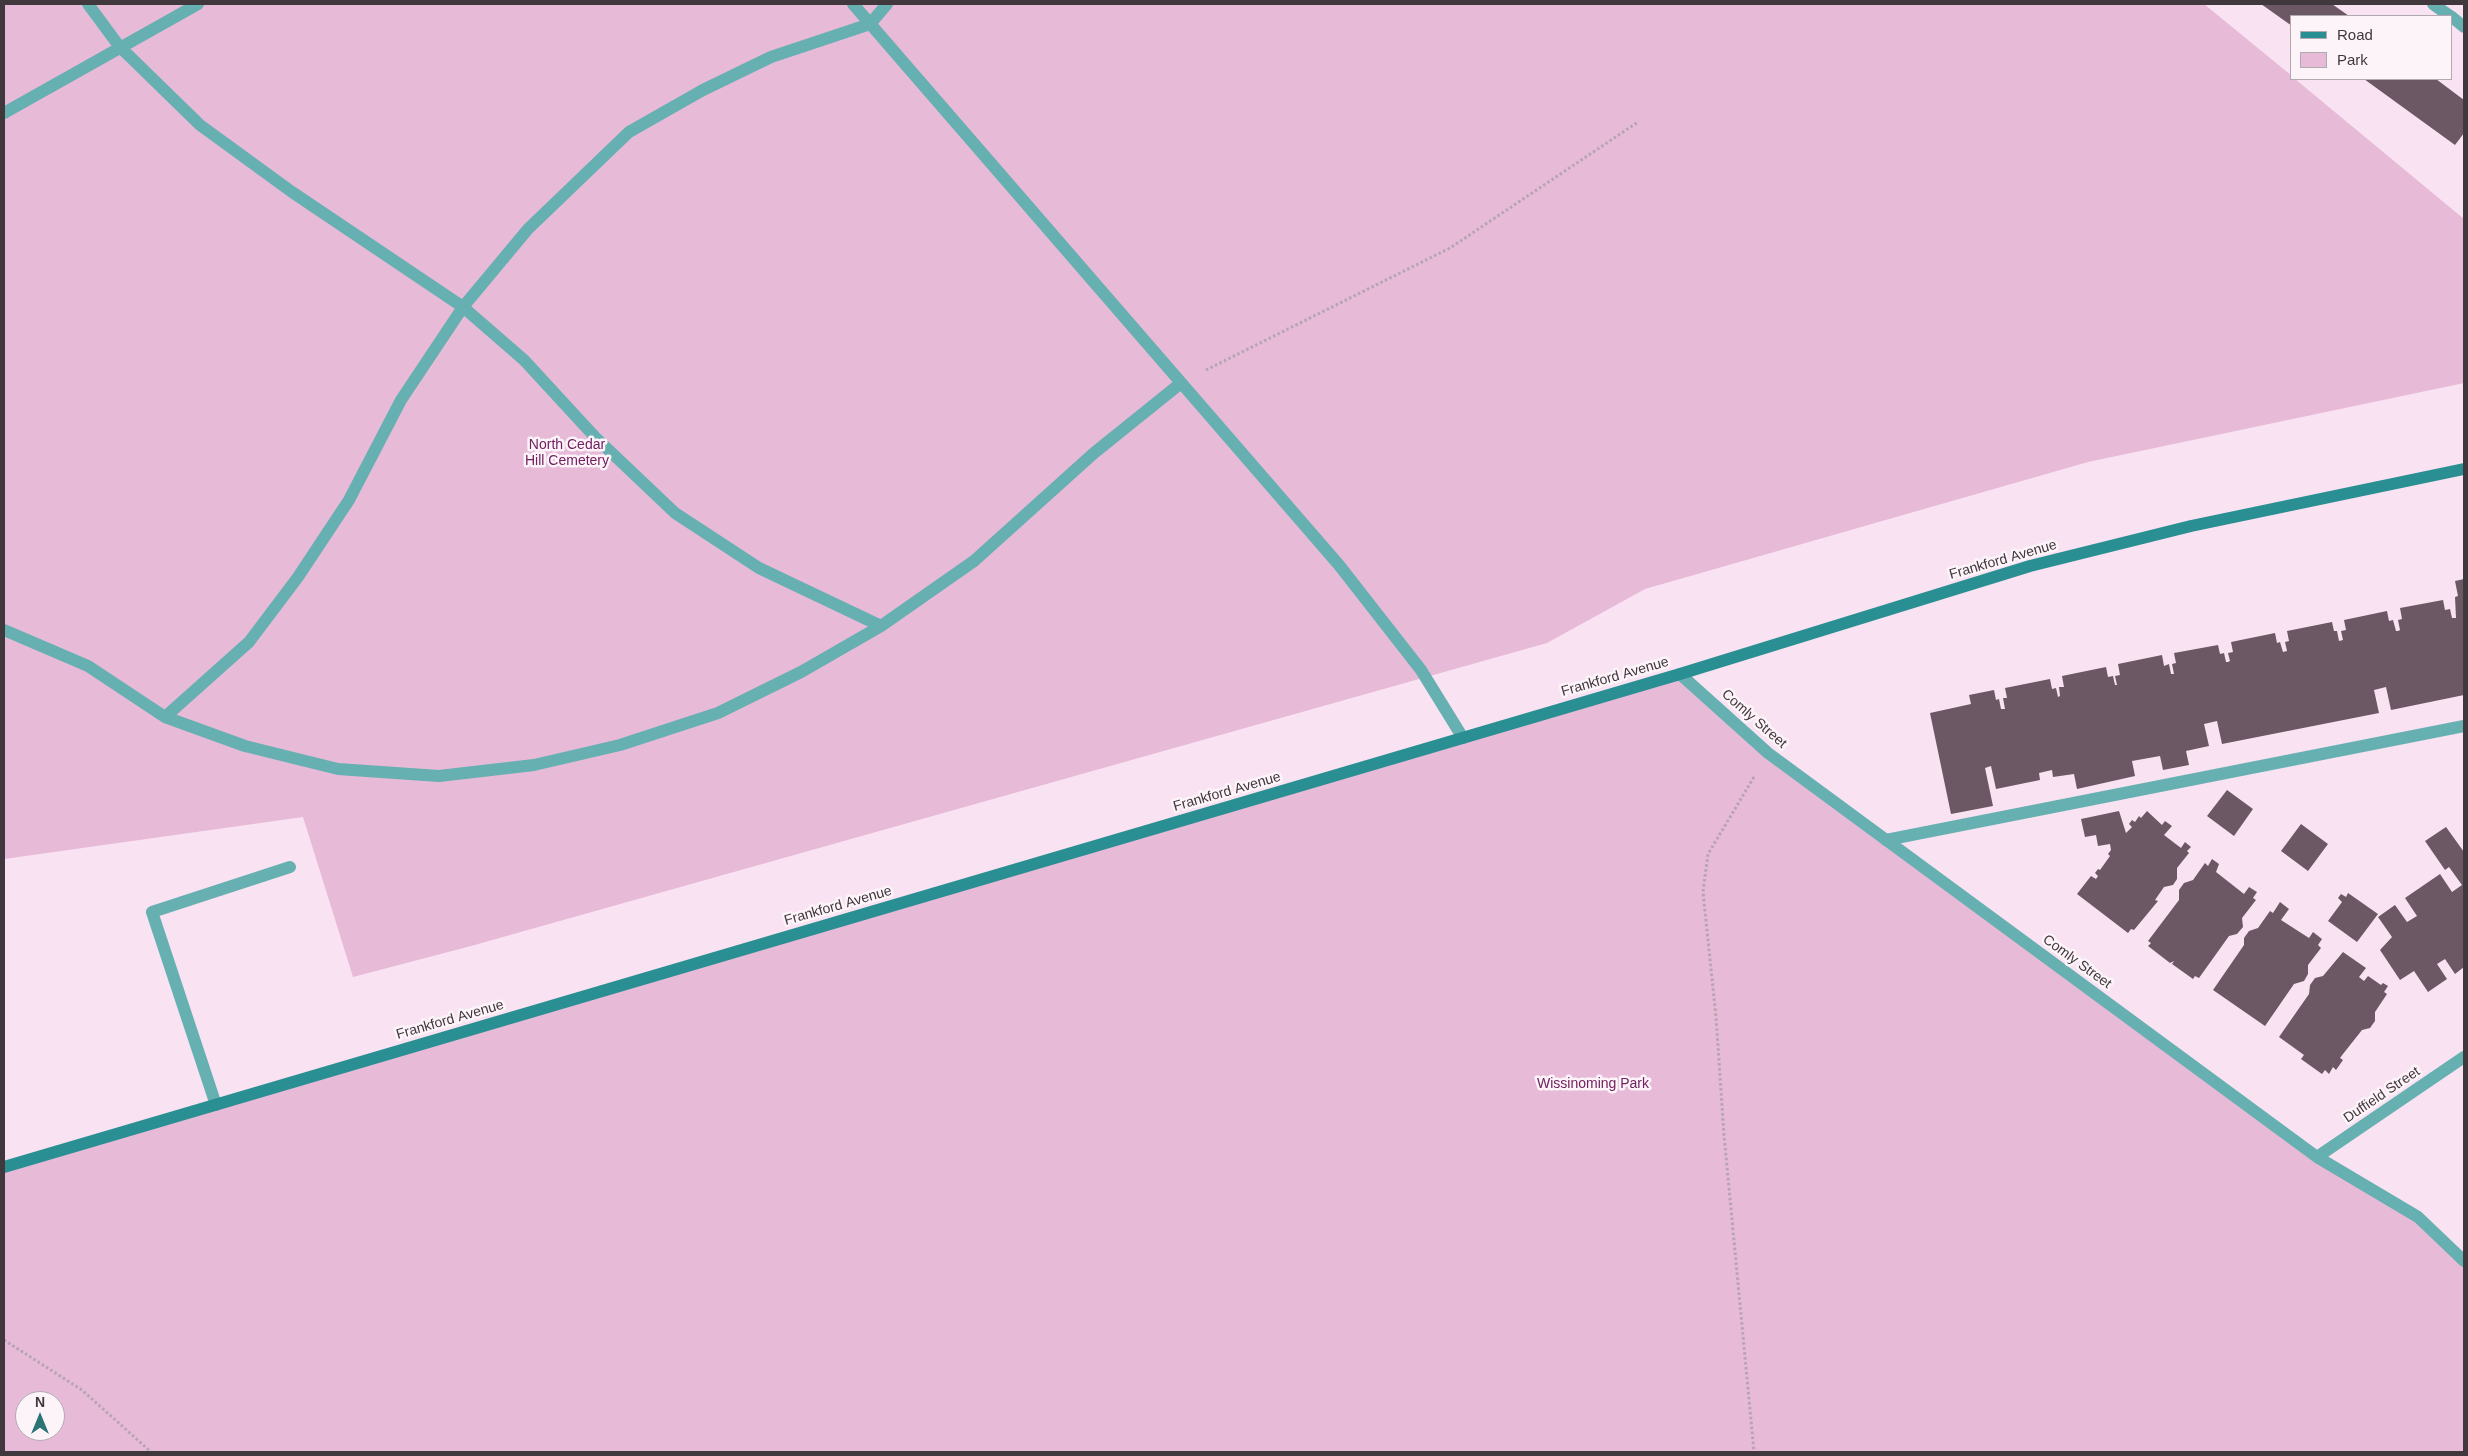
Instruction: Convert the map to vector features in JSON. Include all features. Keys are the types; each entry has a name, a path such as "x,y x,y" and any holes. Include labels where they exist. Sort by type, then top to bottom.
{"main road":[{"name":"Frankford Avenue","path":"4,1167 1680,674 2030,566 2191,526 2464,469"}],"street":[{"path":"88,4 119,46 200,125 292,192 463,307 524,360 594,437 675,513 759,568 881,626"},
{"path":"4,113 119,46 198,4"},
{"path":"853,4 1339,565 1421,670 1463,738"},
{"path":"165,717 249,642 298,578 349,500 401,400 463,307 528,229 629,132 703,90 771,57 870,24 887,4"},
{"path":"2433,4 2448,15"},
{"path":"2453,18 2464,26"},
{"path":"4,630 88,666 165,717 245,746 338,769 439,776 534,765 620,745 718,713 801,672 881,626 974,561 1094,454 1181,383"},
{"name":"Comly Street","path":"1680,674 1768,753 2317,1157 2418,1217 2464,1262"},
{"path":"1886,840 2464,726"},
{"path":"216,1105 152,912 290,867"},
{"name":"Duffield Street","path":"2317,1157 2464,1057"}],"path":[{"path":"1181,383 1450,248 1638,122"},
{"path":"1754,1452 1724,1135 1716,1017 1703,892 1708,854 1768,753"},
{"path":"4,1340 82,1390 151,1452"}],"green space":[{"name":"North Cedar Hill Cemetery","path":"4,4 2204,4 2290,74 2290,80 2296,80 2464,219 2464,383 2088,462 1645,589 1547,643 471,946 353,977 303,817 4,859"},
{"name":"Wissinoming Park","path":"1680,674 1768,753 2317,1157 2418,1217 2464,1261 2464,1452 4,1452 4,1167"}],"building":[{"path":"2261,4 2332,4 2348,15 2290,15 2290,25"},
{"path":"2365,80 2437,80 2464,100 2464,133 2455,145"},
{"path":"2464,579 2464,695 2391,710 2386,687 2374,690 2379,713 2222,744 2217,721 2204,724 2209,746 2186,751 2189,765 2163,770 2160,756 2132,761 2135,776 2077,789 2074,774 2053,777 2052,770 2039,773 2040,780 1996,789 1991,766 1985,768 1993,806 1951,814 1930,713 1971,704 1969,695 1994,690 1996,700 1999,699 2001,709 2005,709 2003,698 2007,698 2005,688 2050,679 2052,689 2056,688 2058,697 2060,696 2059,687 2064,687 2062,676 2106,667 2108,677 2113,676 2115,685 2117,685 2115,676 2120,675 2118,664 2162,655 2164,666 2169,664 2171,674 2174,674 2172,664 2176,663 2174,653 2218,645 2220,654 2224,653 2226,662 2228,662 2230,661 2228,653 2233,652 2231,642 2275,633 2277,643 2280,642 2283,652 2287,651 2285,642 2289,641 2287,631 2332,622 2334,631 2337,631 2339,641 2343,640 2341,631 2346,630 2344,620 2387,611 2389,621 2393,620 2396,631 2398,631 2400,630 2398,620 2402,619 2400,608 2443,600 2445,610 2450,609 2452,618 2456,618 2455,597 2458,596 2455,581"},
{"path":"2227,790 2253,809 2234,836 2207,816"},
{"path":"2119,811 2126,833 2132,827 2129,824 2132,820 2135,822 2139,816 2141,818 2147,811 2162,825 2165,821 2172,826 2164,835 2181,848 2185,842 2191,847 2187,851 2189,853 2177,868 2177,879 2173,885 2164,887 2155,900 2158,901 2134,930 2131,929 2128,933 2077,894 2091,876 2096,879 2098,876 2095,873 2098,869 2100,870 2110,856 2108,854 2111,850 2110,844 2098,846 2096,835 2085,837 2081,819"},
{"path":"2301,824 2328,844 2308,871 2281,851"},
{"path":"2446,827 2464,852 2464,967 2455,974 2445,959 2437,964 2447,979 2428,992 2414,971 2400,980 2380,950 2392,937 2378,917 2395,905 2407,922 2417,916 2405,898 2440,874 2452,892 2462,885 2449,867 2445,870 2425,841"},
{"path":"2212,859 2219,864 2216,872 2244,894 2249,887 2257,892 2253,898 2256,900 2242,918 2243,927 2237,934 2229,936 2199,978 2195,976 2193,979 2172,964 2174,961 2170,963 2148,946 2151,943 2148,941 2179,900 2179,890 2184,883 2193,880 2205,863 2208,866"},
{"path":"2348,893 2378,914 2357,942 2328,921 2342,902 2338,898 2341,894 2346,897"},
{"path":"2280,902 2289,909 2281,920 2309,938 2313,932 2322,939 2318,945 2321,948 2308,965 2308,974 2304,981 2294,984 2265,1026 2213,990 2244,945 2244,938 2249,931 2258,928 2270,911 2273,913"},
{"path":"2343,952 2366,968 2359,977 2364,981 2368,976 2381,985 2383,983 2388,986 2384,992 2387,994 2375,1012 2375,1021 2370,1028 2362,1030 2340,1058 2343,1060 2336,1070 2333,1067 2329,1074 2325,1070 2322,1074 2301,1059 2304,1055 2279,1037 2309,994 2310,985 2315,978 2323,976"}]}
